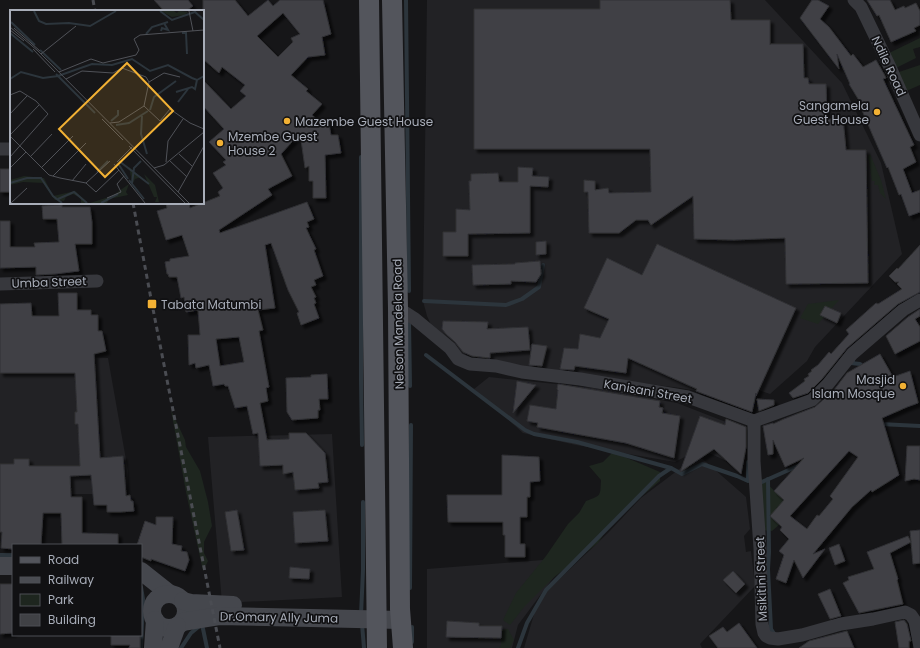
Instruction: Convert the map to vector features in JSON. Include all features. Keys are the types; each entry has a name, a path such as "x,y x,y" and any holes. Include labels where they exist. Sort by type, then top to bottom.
{"main road":[{"name":"Nelson Mandela Road","path":"369,0 377,648"},
{"name":"Nelson Mandela Road","path":"392,0 398,308 400,615 404,648"},
{"path":"0,566 12,566"},
{"path":"143,573 176,598 186,612 169,648"},
{"path":"143,573 158,624 167,628 180,624"},
{"path":"153,648 154,613 159,598 176,598"},
{"name":"Dr.Omary Ally Juma","path":"176,598 191,603 377,614"},
{"name":"Dr.Omary Ally Juma","path":"180,624 219,616 377,614"},
{"path":"377,614 400,615"}],"street":[{"name":"Ndile Road","path":"854,0 861,7 890,67 920,135"},
{"name":"Umba Street","path":"0,284 97,280"},
{"path":"754,421 812,400 828,384 852,354 903,310 920,300"},
{"name":"Kanisani Street","path":"398,308 415,319 450,348 458,359 470,364 496,366 522,372 580,379 688,397 754,421"},
{"name":"Msikitini Street","path":"754,421 754,461 760,548 762,624 766,636 778,639 802,635 841,624 905,612 911,615 915,621 920,647"}],"shaded area":[{"path":"427,0 765,0 842,83 881,163 902,254 815,347 807,361 770,394 729,380 705,392 704,394 697,391 680,388 464,360 433,329 427,316 423,301"},
{"path":"0,354 108,358 128,471 127,494 0,494"},
{"path":"489,377 593,388 677,403 744,429 742,468 700,449 675,462 576,445 523,433 474,389"},
{"path":"332,434 342,597 222,603 208,437"},
{"path":"698,455 746,497 750,529 744,536 746,552 751,551 755,586 700,644 702,648 524,648 535,611 547,591 608,533 641,498"},
{"path":"568,558 518,625 512,648 427,648 427,569"}],"green space":[{"path":"920,38 920,47 913,49 916,58 894,69 889,53"},
{"path":"920,65 920,85 904,92 896,73"},
{"path":"870,154 881,180 886,199 880,193 878,185 874,185 875,181 872,181 868,157"},
{"path":"839,300 818,324 800,318 808,304"},
{"path":"171,410 185,440 186,447 200,471 208,502 212,526 204,542 204,553 208,561 203,571 186,492"},
{"path":"613,452 660,472 660,481 614,519 598,543 553,578 524,607 510,625 503,620 516,593 546,556 568,524 579,513 586,501 598,496 600,492 601,480 589,466 603,462"},
{"path":"757,474 795,511 772,531 762,530"},
{"path":"508,629 514,640 510,648 499,648 501,645 501,630"}],"building":[{"path":"154,0 188,0 193,6 187,10 163,10"},
{"path":"203,0 235,0 248,16 268,0 273,6 280,0 323,0 331,34 322,37 325,55 308,57 291,75 308,89 306,91 322,104 312,115 323,125 329,124 331,135 338,135 341,153 325,155 326,198 313,198 313,181 309,181 309,166 305,168 300,133 281,154 292,176 268,189 272,195 219,230 220,233 307,202 314,219 307,222 309,227 306,228 316,249 314,250 323,276 314,280 316,285 311,287 316,297 314,298 316,303 314,304 319,318 301,325 297,313 299,312 288,290 271,243 265,245 275,308 258,310 263,330 259,331 269,387 266,388 268,401 260,403 267,440 289,439 289,433 306,433 325,453 328,482 318,483 319,488 295,490 293,472 283,474 283,465 260,466 258,433 253,434 247,406 235,408 228,386 225,386 224,384 213,386 209,365 196,368 195,363 189,365 188,335 200,335 198,310 186,312 184,297 181,298 177,277 169,277 167,274 165,262 170,261 170,259 189,256 182,235 166,240 157,211 167,208 166,204 189,204 190,208 204,204 204,202 220,196 218,192 223,188 213,173 226,165 223,162 226,160 209,142 224,129 204,107 204,81 231,109 246,96 240,91 245,85 222,67 219,73 204,60","holes":["283,13 300,34 291,38 293,42 278,57 257,36","239,337 244,362 220,366 216,339"]},
{"path":"600,0 730,0 731,20 770,20 770,45 803,44 804,78 808,78 809,84 826,84 827,119 843,119 846,150 866,150 868,283 786,284 785,238 734,240 694,239 693,196 651,225 648,220 636,220 619,233 589,233 588,192 584,192 584,180 595,181 595,190 608,188 609,193 651,192 650,149 474,149 474,9 600,9"},
{"path":"812,0 818,0 829,6 820,19 829,27 851,56 853,54 863,67 876,60 884,74 886,78 883,79 914,145 910,147 916,162 903,169 912,193 920,190 920,212 909,216 901,194 899,195 861,108 863,107 849,84 837,54 839,69 800,18"},
{"path":"867,0 890,0 895,10 904,6 905,8 916,3 920,11 920,25 914,28 916,31 891,42 879,15 877,16"},
{"path":"518,167 533,168 532,176 549,177 548,187 530,186 530,233 468,234 468,256 443,256 443,232 456,232 456,209 470,210 469,181 471,181 471,174 498,173 499,182 518,182"},
{"path":"0,169 10,169 10,192 0,192"},
{"path":"62,205 62,207 90,207 92,244 75,244 79,271 36,275 36,267 0,268 0,221 10,221 10,247 35,247 34,243 59,242 57,219 43,219 42,206"},
{"path":"546,241 546,254 536,255 536,242"},
{"path":"657,244 796,308 756,396 756,393 752,412 696,391 697,389 628,358 626,373 575,366 574,370 560,369 564,348 578,349 580,334 600,338 609,319 584,308 607,258 642,275"},
{"path":"920,245 920,292 898,304 847,348 822,379 808,393 793,398 789,393 805,381 804,379 809,376 808,374 812,371 811,370 818,365 829,352 831,354 849,334 846,330 876,303 878,304 902,289 897,284 899,282 895,282 889,276 897,268 898,269"},
{"path":"540,261 541,274 536,282 511,281 511,284 473,285 472,265 515,264"},
{"path":"58,293 77,293 77,310 91,310 91,315 98,315 98,331 102,331 106,351 94,354 100,458 123,456 126,496 130,495 131,501 133,501 134,511 107,512 107,505 94,505 91,475 70,476 71,497 82,497 82,533 118,534 118,544 62,544 61,513 43,513 41,544 12,544 12,549 1,548 0,464 14,464 14,459 29,459 29,466 80,466 78,424 75,424 75,412 77,412 75,373 0,373 0,304 31,303 32,316 59,316"},
{"path":"825,306 841,313 837,323 820,315"},
{"path":"920,309 920,316 915,319 920,327 920,341 895,354 886,336"},
{"path":"443,321 488,322 487,329 528,327 530,350 490,353 490,358 472,356 463,352 446,334 442,329"},
{"path":"532,344 547,346 542,366 529,365"},
{"path":"880,354 893,377 910,371 918,403 882,418 899,475 872,492 871,490 852,507 813,554 825,549 803,578 794,560 786,583 776,579 784,555 779,551 789,539 780,530 782,527 770,516 784,500 774,491 804,458 785,467 773,440 773,454 768,455 763,426 773,424 815,407 834,390 847,373","holes":["849,451 858,457 830,496 833,499 819,516 817,515 807,529 790,516"]},
{"path":"327,374 328,399 319,399 320,410 318,410 318,418 292,420 287,412 286,378 311,377 311,375"},
{"path":"517,381 536,385 513,413"},
{"path":"558,384 660,401 659,407 663,408 662,413 680,416 674,458 626,443 537,427 538,423 527,421 530,405 556,409"},
{"path":"757,399 774,400 774,405 759,411"},
{"path":"700,416 725,425 726,419 746,427 746,447 741,474 714,449 680,472"},
{"path":"907,446 920,446 920,480 914,479 905,481"},
{"path":"502,455 539,457 540,481 530,482 530,497 527,497 527,517 520,517 520,544 525,544 525,557 505,557 505,535 503,535 503,522 448,522 447,495 502,495"},
{"path":"237,510 244,550 231,551 225,512"},
{"path":"325,510 328,541 295,543 293,512"},
{"path":"156,517 173,517 172,544 182,546 181,551 187,552 189,560 185,571 142,557 142,544 137,544 145,521 156,525"},
{"path":"920,530 920,563 913,564 910,531"},
{"path":"908,536 911,542 890,553 898,579 903,604 859,613 843,583 849,580 848,577 874,569 867,552"},
{"path":"839,544 845,561 835,565 829,548"},
{"path":"290,567 310,569 309,579 289,578"},
{"path":"733,571 745,584 736,593 723,580"},
{"path":"0,584 12,584 12,633 0,634"},
{"path":"830,589 841,616 830,619 818,594"},
{"path":"904,620 907,624 911,641 909,641 909,648 899,648 895,622"},
{"path":"447,621 479,623 479,626 502,626 501,638 446,637"},
{"path":"739,623 757,648 718,648 709,636 723,627 727,632"},
{"path":"847,631 854,648 799,648 809,641"},
{"path":"111,636 140,636 140,648 129,648 130,645 111,645"}],"waterway":[{"path":"406,0 409,291"},
{"path":"361,157 362,445"},
{"path":"424,301 506,305 522,299 539,287 543,265"},
{"path":"409,321 410,386"},
{"path":"426,355 525,430 534,434 577,442 671,468 682,474 702,464 748,481 748,462"},
{"path":"853,361 851,363 860,364 864,368"},
{"path":"880,424 920,426"},
{"path":"410,588 411,425"},
{"path":"762,482 800,465"},
{"path":"518,648 527,623 546,590 659,476 671,468"},
{"path":"768,479 768,569 771,629 775,635"},
{"path":"361,615 363,570 363,502"},
{"path":"0,555 12,555"},
{"path":"142,593 142,624"},
{"path":"181,648 191,633 202,624 207,648"},
{"path":"362,624 364,648"},
{"path":"412,627 412,642"},
{"path":"141,636 141,648"}],"railway":[{"path":"93,0 95,10"},
{"path":"133,204 220,648"}],"place":[{"name":"Sangamela Guest House","path":"877,112"},
{"name":"Mazembe Guest House","path":"287,121"},
{"name":"Mzembe Guest House 2","path":"220,143"},
{"name":"Tabata Matumbi","path":"152,304"},
{"name":"Masjid Islam Mosque","path":"903,386"}]}
